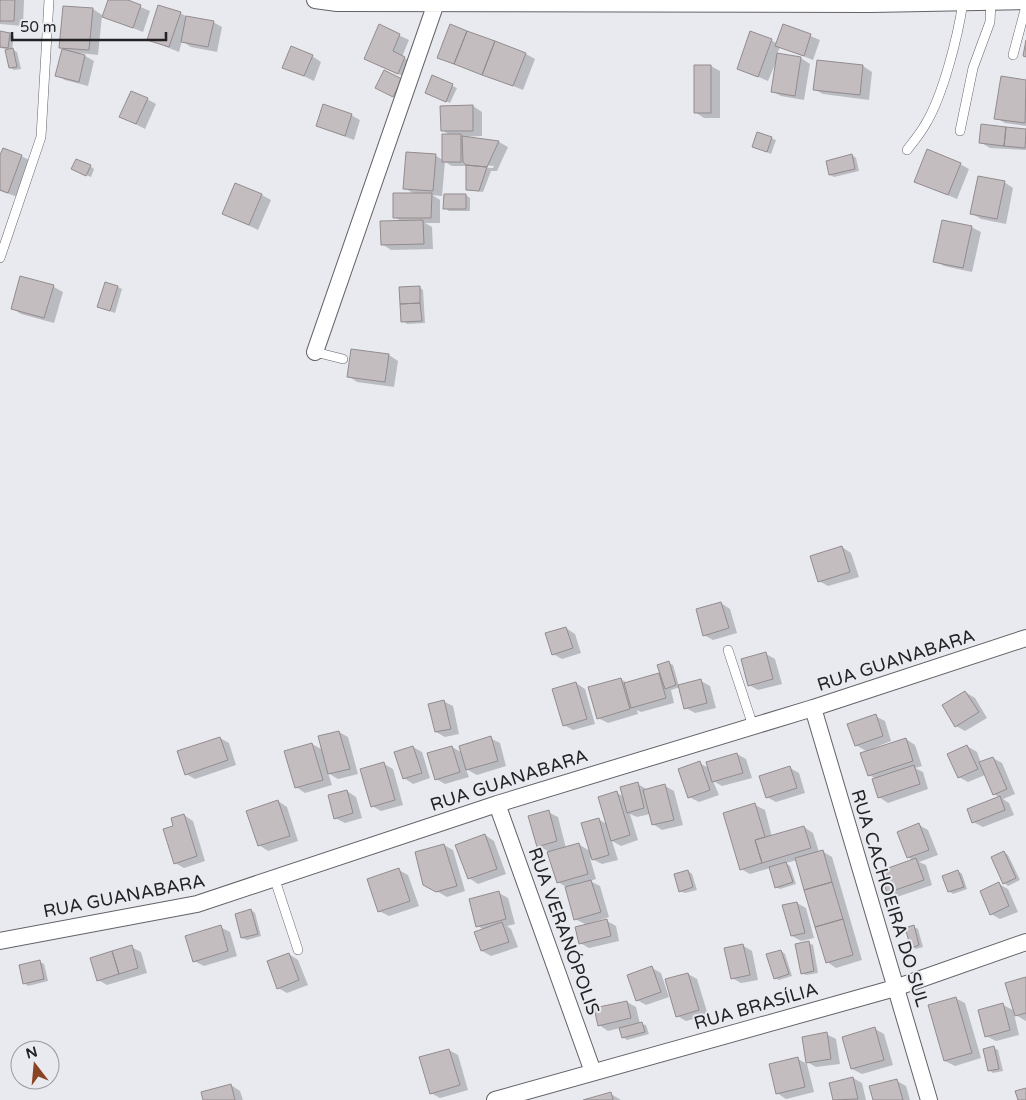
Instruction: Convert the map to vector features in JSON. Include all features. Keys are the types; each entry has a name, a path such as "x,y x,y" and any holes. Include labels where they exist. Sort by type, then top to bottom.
{"street":[{"path":"315,0 337,3 963,2 1026,0"},
{"path":"315,352 436,3"},
{"name":"RUA GUANABARA","path":"0,941 197,904 275,880 497,804 813,708 1026,638"},
{"name":"RUA CACHOEIRA DO SUL","path":"813,708 929,1100"},
{"name":"RUA VERANÓPOLIS","path":"497,804 592,1072"},
{"name":"RUA BRASÍLIA","path":"495,1100 896,988 1026,942"}],"lane":[{"path":"0,258 41,137 49,0"},
{"path":"960,131 973,68 990,22 991,1"},
{"path":"907,150 926,124 936,101 958,32 963,2"},
{"path":"1013,56 1026,6"},
{"path":"315,352 343,359"},
{"path":"728,650 753,726"},
{"path":"275,880 298,950"}],"building":[{"path":"0,0 15,0 14,21 0,21"},
{"path":"108,0 128,0 141,5 133,28 102,17"},
{"path":"158,5 181,12 169,47 147,40"},
{"path":"63,6 93,8 89,50 59,48"},
{"path":"186,16 214,21 208,47 181,42"},
{"path":"379,24 400,34 393,51 405,57 398,74 364,59"},
{"path":"450,24 467,31 454,64 437,58"},
{"path":"783,24 811,34 804,56 775,46"},
{"path":"0,31 10,33 8,48 0,47"},
{"path":"467,31 495,41 482,75 454,64"},
{"path":"750,31 772,39 758,77 737,69"},
{"path":"1026,40 1026,57 1023,56"},
{"path":"495,41 526,53 513,86 482,75"},
{"path":"291,46 313,55 304,76 282,68"},
{"path":"13,48 17,67 9,68 5,50"},
{"path":"62,49 85,55 79,82 55,76"},
{"path":"777,53 801,57 795,96 771,92"},
{"path":"817,60 863,65 860,95 813,90"},
{"path":"694,65 711,65 711,113 694,113"},
{"path":"384,70 402,79 393,97 375,88"},
{"path":"432,75 453,84 446,102 425,93"},
{"path":"1001,76 1026,80 1025,123 994,119"},
{"path":"131,91 148,98 136,124 119,117"},
{"path":"323,104 352,114 345,136 316,126"},
{"path":"473,105 473,131 441,131 440,106"},
{"path":"981,124 1006,127 1004,146 979,143"},
{"path":"1006,127 1026,129 1025,148 1004,146"},
{"path":"757,132 772,137 767,152 752,147"},
{"path":"442,134 461,134 461,162 442,162"},
{"path":"462,136 499,141 487,167 466,165 463,162"},
{"path":"3,148 22,155 8,193 0,190 0,155"},
{"path":"927,149 961,163 948,195 914,182"},
{"path":"406,152 436,154 433,191 403,189"},
{"path":"852,154 855,169 829,175 826,161"},
{"path":"76,159 91,165 86,176 71,169"},
{"path":"466,165 487,167 479,191 466,190"},
{"path":"978,176 1005,181 997,219 970,214"},
{"path":"235,183 262,194 249,225 222,214"},
{"path":"393,193 432,193 431,218 393,218"},
{"path":"444,194 466,194 466,209 443,209"},
{"path":"423,220 424,244 381,245 380,221"},
{"path":"942,220 972,226 963,268 933,262"},
{"path":"20,276 54,285 44,318 11,309"},
{"path":"105,282 118,286 110,311 97,307"},
{"path":"420,286 420,303 400,304 399,287"},
{"path":"420,303 422,321 401,322 400,304"},
{"path":"351,349 389,354 385,382 347,377"},
{"path":"842,546 850,572 818,582 810,556"},
{"path":"721,602 729,628 703,636 696,609"},
{"path":"566,627 573,648 552,655 545,633"},
{"path":"766,652 773,679 748,686 741,659"},
{"path":"669,661 676,685 665,689 657,665"},
{"path":"659,673 666,698 631,708 624,683"},
{"path":"621,678 630,709 597,719 588,687"},
{"path":"701,679 707,703 684,709 678,685"},
{"path":"576,682 587,719 563,726 552,689"},
{"path":"965,691 979,712 955,727 942,705"},
{"path":"444,700 451,729 435,732 428,704"},
{"path":"876,714 883,736 855,746 847,724"},
{"path":"339,731 350,769 328,774 318,736"},
{"path":"491,736 498,761 466,770 459,746"},
{"path":"220,737 228,760 185,775 177,751"},
{"path":"906,738 913,761 868,776 860,753"},
{"path":"312,743 323,780 295,788 284,751"},
{"path":"967,745 978,769 958,778 947,754"},
{"path":"413,746 422,773 403,779 394,752"},
{"path":"452,746 460,772 435,780 427,753"},
{"path":"737,753 743,773 712,782 706,762"},
{"path":"993,757 1007,789 993,795 979,762"},
{"path":"700,761 710,790 688,798 678,769"},
{"path":"384,762 395,800 371,807 360,769"},
{"path":"914,765 920,784 878,798 872,779"},
{"path":"790,766 797,788 766,798 759,776"},
{"path":"638,782 644,808 627,813 620,787"},
{"path":"665,784 674,820 652,825 643,790"},
{"path":"347,790 353,813 334,819 328,795"},
{"path":"617,791 630,835 611,841 598,797"},
{"path":"1000,796 1005,810 972,823 967,809"},
{"path":"278,800 290,836 258,846 246,811"},
{"path":"755,803 765,837 755,840 762,863 740,870 723,813"},
{"path":"549,810 557,841 537,847 528,816"},
{"path":"184,814 197,856 174,864 163,829 173,826 171,818"},
{"path":"599,818 609,855 592,860 581,823"},
{"path":"919,823 929,850 907,858 897,832"},
{"path":"804,826 811,848 762,863 755,840"},
{"path":"485,834 497,869 468,879 455,845"},
{"path":"579,843 588,874 557,883 547,852"},
{"path":"444,844 457,886 436,892 423,885 415,852"},
{"path":"823,850 832,882 804,890 795,858"},
{"path":"1004,851 1016,878 1003,884 991,857"},
{"path":"916,858 924,880 887,893 880,871"},
{"path":"786,862 793,882 775,888 769,867"},
{"path":"399,868 410,901 378,912 367,879"},
{"path":"688,870 693,887 679,892 674,874"},
{"path":"958,870 964,887 948,892 942,876"},
{"path":"591,880 601,912 574,920 565,887"},
{"path":"832,882 843,919 815,927 804,890"},
{"path":"999,882 1009,906 990,915 980,891"},
{"path":"499,891 506,919 476,927 469,899"},
{"path":"797,902 805,933 791,936 782,905"},
{"path":"251,909 258,934 241,938 235,914"},
{"path":"607,919 611,936 579,944 575,927"},
{"path":"843,919 853,955 826,963 815,927"},
{"path":"502,922 509,942 481,951 474,932"},
{"path":"221,925 228,951 193,962 185,936"},
{"path":"914,925 919,945 911,948 905,928"},
{"path":"809,941 814,971 801,974 795,944"},
{"path":"743,944 750,975 731,979 724,948"},
{"path":"132,945 138,968 119,974 112,951"},
{"path":"781,950 789,974 774,979 766,954"},
{"path":"112,951 119,974 97,981 90,958"},
{"path":"289,953 299,980 277,989 267,961"},
{"path":"40,960 44,979 23,984 19,965"},
{"path":"652,966 661,992 636,1001 627,975"},
{"path":"688,973 699,1010 676,1017 665,979"},
{"path":"1026,977 1026,1013 1015,1016 1005,983"},
{"path":"956,997 972,1053 944,1061 928,1005"},
{"path":"627,1001 631,1018 598,1026 594,1008"},
{"path":"1003,1003 1010,1030 985,1037 978,1010"},
{"path":"642,1022 645,1032 622,1038 619,1028"},
{"path":"875,1027 884,1060 851,1069 842,1037"},
{"path":"827,1032 831,1059 806,1063 802,1037"},
{"path":"994,1046 999,1069 988,1071 983,1049"},
{"path":"449,1049 460,1085 430,1094 419,1057"},
{"path":"798,1057 805,1087 776,1094 769,1064"},
{"path":"853,1077 858,1099 833,1100 829,1083"},
{"path":"897,1079 903,1100 873,1100 869,1086"},
{"path":"231,1084 235,1100 203,1100 201,1092"},
{"path":"1026,1088 1026,1100 1018,1100 1015,1091"},
{"path":"611,1092 613,1100 583,1100"}]}
